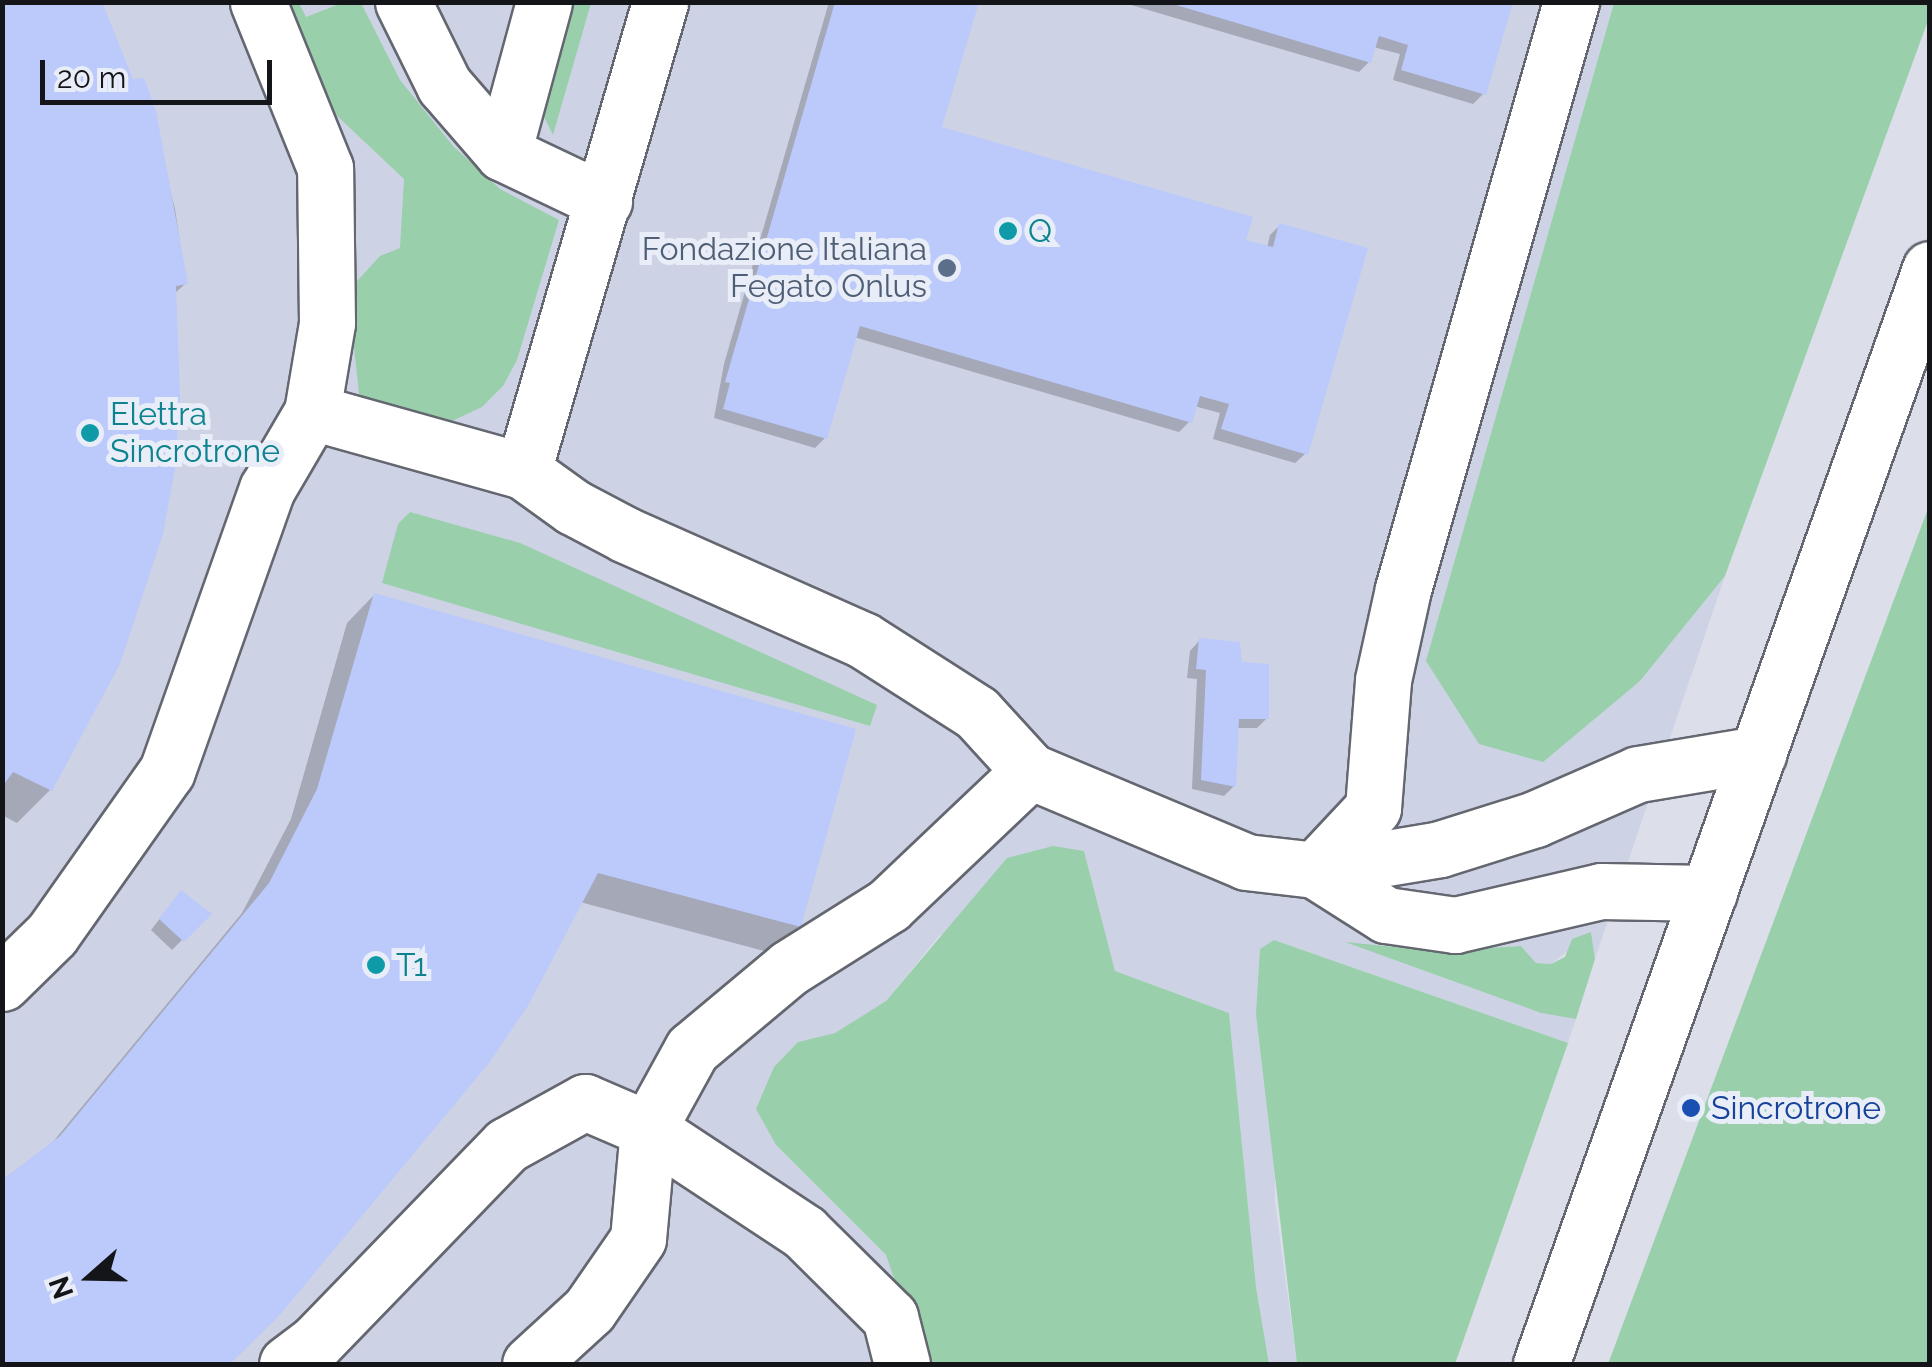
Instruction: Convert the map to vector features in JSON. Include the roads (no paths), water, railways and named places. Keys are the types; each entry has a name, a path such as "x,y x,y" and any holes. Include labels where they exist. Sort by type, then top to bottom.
{"street":[{"path":"2,982 52,934 167,771 267,489 312,412 328,322 325,168 258,2"},
{"path":"403,2 444,85 503,153 604,200"},
{"path":"503,153 544,2"},
{"path":"523,471 660,2"},
{"path":"1314,870 1373,808 1382,680 1403,590 1571,2"},
{"path":"1541,1364 1930,269"},
{"path":"312,412 523,471 573,506 626,534 863,640 977,713 1030,770 1246,862 1314,870 1440,850 1535,819 1638,774 1758,754"},
{"path":"530,1364 590,1310 638,1239 648,1129 692,1048 789,968 889,904 1030,770"},
{"path":"1314,870 1386,914 1455,925 1601,891 1709,893"},
{"path":"287,1364 316,1342 507,1145 585,1102 648,1129 804,1232 890,1317 902,1364"}],"place":[{"name":"Q","path":"1008,231"},
{"name":"Fondazione Italiana Fegato Onlus","path":"947,268"},
{"name":"Elettra Sincrotrone","path":"90,433"},
{"name":"T1","path":"376,965"},
{"name":"Sincrotrone","path":"1691,1108"}]}
